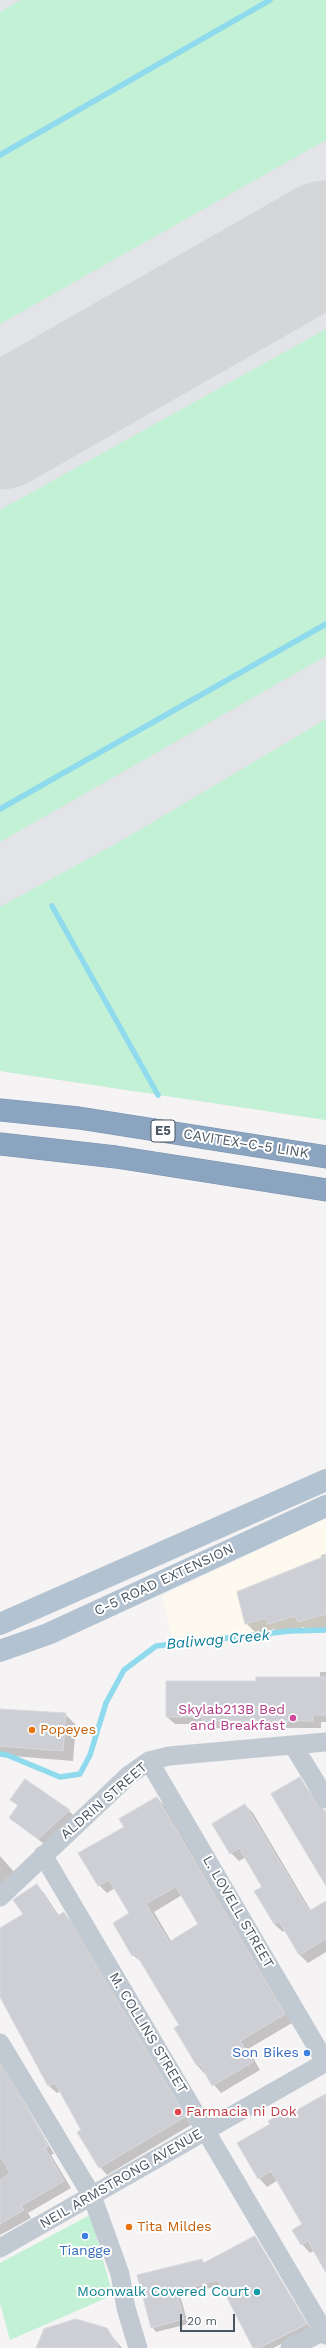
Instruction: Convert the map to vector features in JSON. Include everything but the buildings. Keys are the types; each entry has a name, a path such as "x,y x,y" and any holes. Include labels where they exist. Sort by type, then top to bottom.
{"highway":[{"name":"CAVITEX–C-5 LINK","path":"0,1110 79,1118 326,1157"},
{"name":"E5","path":"0,1144 116,1157 326,1190"}],"main road":[{"name":"C-5 ROAD EXTENSION","path":"0,1624 326,1480"},
{"name":"C-5 ROAD EXTENSION","path":"0,1650 48,1634 326,1506"}],"street":[{"name":"ALDRIN STREET","path":"0,1897 129,1775 149,1761 170,1756 326,1742"},
{"path":"292,1745 326,1799"},
{"name":"L. LOVELL STREET","path":"149,1761 326,2062"},
{"name":"M. COLLINS STREET","path":"43,1855 325,2333"},
{"path":"0,2043 92,2196 120,2274 138,2348"},
{"name":"NEIL ARMSTRONG AVENUE","path":"0,2248 326,2062"},
{"path":"290,2348 325,2333"}],"shaded area":[{"path":"0,0 326,0 326,1120 0,1071"},
{"path":"326,1518 326,1627 172,1638 162,1596"}],"green space":[{"path":"21,0 326,0 326,140 0,324 0,12"},
{"path":"326,329 326,656 0,842 0,510"},
{"path":"326,719 326,1120 0,1071 0,907 121,841"},
{"path":"90,2215 113,2295 10,2340 0,2303 0,2263"}],"waterway":[{"path":"0,155 270,0"},
{"path":"0,809 326,624"},
{"path":"52,906 158,1095"},
{"name":"Baliwag Creek","path":"0,1754 7,1755 60,1777 80,1774 90,1755 106,1703 124,1670 156,1646 290,1631 326,1630"}],"runway":[{"path":"0,428 326,242"}],"place":[{"name":"Skylab213B Bed and Breakfast","path":"293,1718"},
{"name":"Popeyes","path":"32,1730"},
{"name":"Son Bikes","path":"307,2053"},
{"name":"Farmacia ni Dok","path":"178,2112"},
{"name":"Tita Mildes","path":"129,2227"},
{"name":"Tiangge","path":"85,2236"},
{"name":"Moonwalk Covered Court","path":"257,2292"}]}
